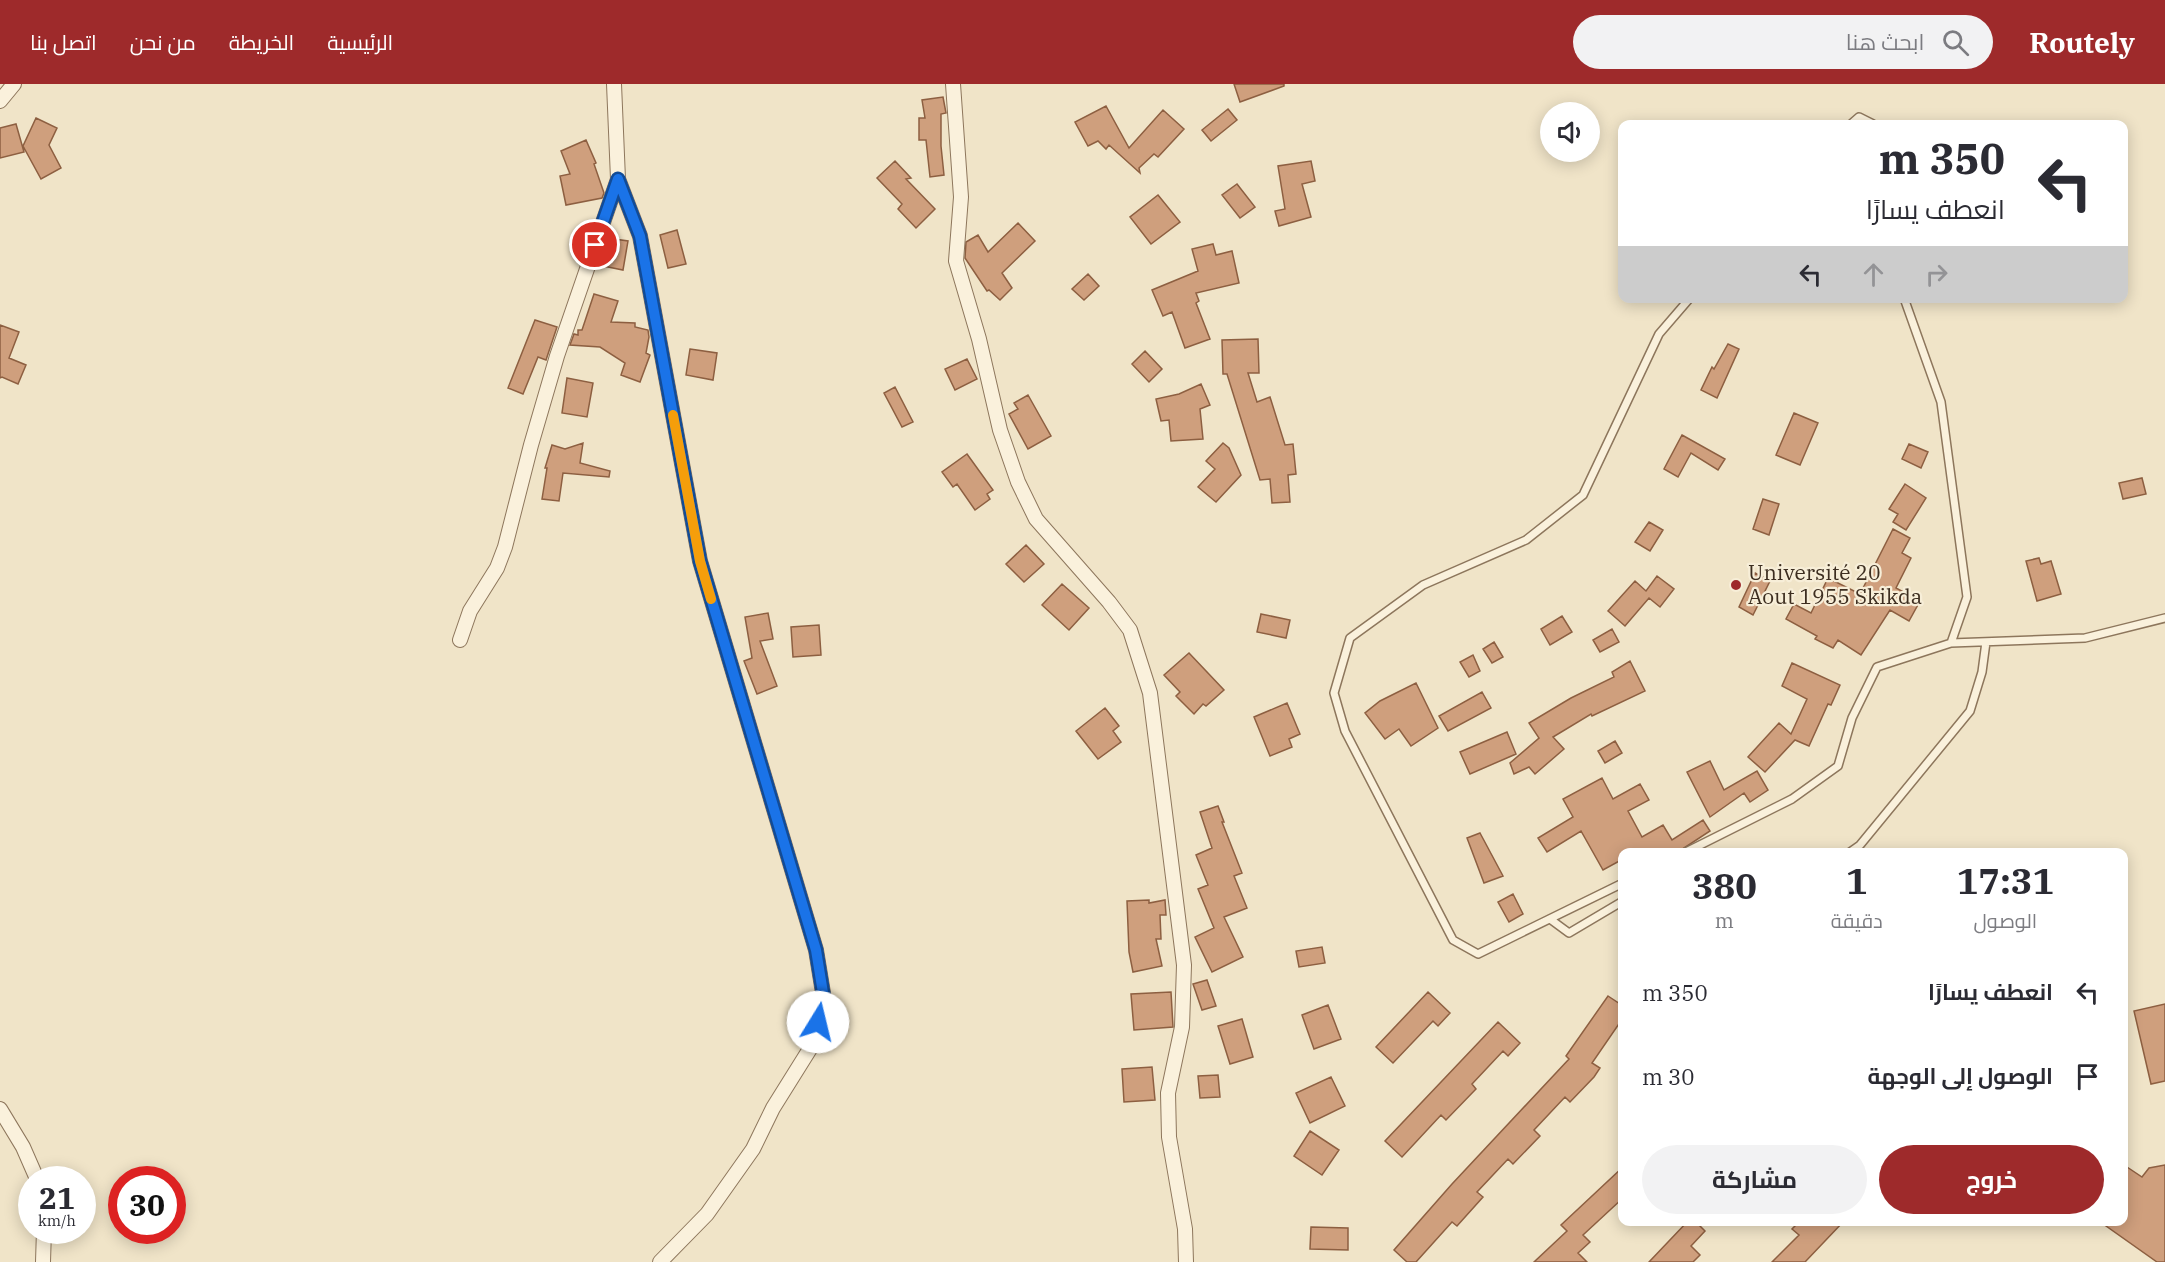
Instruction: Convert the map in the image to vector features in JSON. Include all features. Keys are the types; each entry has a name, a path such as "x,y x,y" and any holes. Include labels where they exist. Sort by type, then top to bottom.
{"street":[{"path":"0,101 14,84"},
{"path":"614,84 618,179 640,236 700,561 816,950 824,999 813,1044 773,1108 753,1149 707,1214 660,1262"},
{"path":"953,84 961,197 956,261 979,339 1000,430 1018,482 1036,519 1109,602 1130,630 1150,693 1185,965 1182,1027 1167,1093 1170,1137 1185,1229 1186,1262"},
{"path":"460,640 470,611 496,568 505,548 557,356 618,179"},
{"path":"0,1109 31,1166"},
{"path":"43,1262 44,1244"}],"lane":[{"path":"1618,885 1478,954 1453,940 1345,730 1334,693 1350,639 1423,585 1526,540 1583,495 1659,334 1686,303"},
{"path":"1906,303 1941,402 1967,597 1951,643"},
{"path":"1694,848 1792,800 1838,766 1852,718 1877,667 1951,643 2085,638 2165,618"},
{"path":"1856,848 1970,711 1982,672 1986,642"},
{"path":"1550,919 1569,933 1618,904"}],"building":[{"path":"1234,84 1284,84 1284,86 1240,102"},
{"path":"943,97 946,113 941,114 944,175 930,177 926,140 919,140 919,118 925,118 922,100"},
{"path":"1106,106 1129,148 1163,110 1184,129 1158,157 1154,154 1139,168 1140,173 1109,145 1106,149 1098,141 1088,146 1075,122"},
{"path":"1228,109 1237,120 1211,141 1202,130"},
{"path":"36,118 57,128 49,145 61,168 41,179 23,146"},
{"path":"16,124 24,152 0,158 0,128"},
{"path":"586,140 596,163 594,164 604,193 602,198 566,205 560,176 570,174 561,151"},
{"path":"895,161 911,178 906,179 935,209 916,228 898,209 902,204 877,178"},
{"path":"1311,161 1315,181 1302,184 1311,217 1279,226 1275,211 1285,209 1278,166"},
{"path":"1237,184 1255,207 1240,218 1222,195"},
{"path":"1158,195 1180,222 1151,244 1130,217"},
{"path":"1018,223 1035,241 1002,273 1012,288 1000,300 989,290 987,291 965,258 966,242 978,235 988,252"},
{"path":"677,230 686,264 668,268 660,235"},
{"path":"607,238 628,241 623,270 598,265"},
{"path":"1213,244 1216,255 1232,251 1239,283 1196,293 1199,301 1196,303 1210,339 1185,348 1172,312 1163,316 1152,290 1198,271 1192,249"},
{"path":"1088,274 1099,286 1084,300 1072,289"},
{"path":"594,294 618,301 611,322 635,323 635,327 648,330 646,353 650,355 640,382 621,375 625,363 600,347 570,345 574,334 578,335 578,330 582,330"},
{"path":"535,320 557,327 546,360 538,357 523,394 508,388"},
{"path":"0,325 19,332 9,358 26,365 18,384 0,378"},
{"path":"1258,339 1259,373 1248,373 1257,402 1270,397 1285,445 1293,444 1296,474 1288,475 1290,502 1272,503 1270,479 1260,480 1227,374 1223,374 1222,340"},
{"path":"1728,344 1739,349 1717,398 1701,390 1712,367 1714,369"},
{"path":"690,349 717,353 713,380 686,375"},
{"path":"1145,351 1162,369 1149,382 1132,364"},
{"path":"967,359 977,379 955,390 945,369"},
{"path":"567,378 593,383 587,417 562,413"},
{"path":"1201,384 1210,405 1200,409 1203,439 1171,441 1169,420 1161,421 1156,399 1179,394"},
{"path":"895,387 913,422 902,427 884,393"},
{"path":"1028,395 1051,436 1028,449 1009,414 1018,409 1014,403"},
{"path":"1794,413 1818,423 1800,465 1776,455"},
{"path":"1682,435 1725,459 1718,470 1691,453 1678,477 1664,469"},
{"path":"583,443 580,463 610,471 609,477 563,473 559,501 542,499 547,468 545,468 552,445 565,449"},
{"path":"1223,443 1229,448 1241,475 1216,502 1198,487 1215,469 1206,461"},
{"path":"1909,444 1928,452 1921,468 1902,459"},
{"path":"967,454 993,490 987,494 990,499 975,510 957,484 953,487 942,472"},
{"path":"2142,478 2146,494 2123,499 2119,483"},
{"path":"1905,484 1926,498 1906,530 1893,522 1898,514 1889,509"},
{"path":"1763,499 1779,504 1769,535 1753,529"},
{"path":"1649,522 1663,530 1650,551 1635,542"},
{"path":"1893,529 1910,538 1902,553 1911,558 1896,588 1920,601 1909,621 1890,610 1861,655 1838,640 1833,648 1815,639 1817,636 1786,619 1794,604 1811,613 1828,578 1860,594"},
{"path":"1026,545 1044,564 1024,582 1006,564"},
{"path":"2039,558 2041,564 2051,561 2061,594 2037,601 2026,561"},
{"path":"1755,573 1770,581 1753,615 1739,607"},
{"path":"1657,576 1674,589 1660,607 1649,598 1625,626 1608,611 1635,581 1646,591"},
{"path":"1062,584 1089,608 1069,630 1042,605"},
{"path":"768,613 773,639 760,641 777,686 757,694 744,661 752,658 745,617"},
{"path":"1261,614 1290,620 1286,638 1257,632"},
{"path":"1562,616 1572,632 1550,645 1541,629"},
{"path":"819,625 821,655 793,657 791,627"},
{"path":"1612,629 1619,642 1600,652 1593,640"},
{"path":"1494,642 1503,657 1492,663 1483,649"},
{"path":"1189,653 1224,690 1206,706 1203,704 1194,714 1176,696 1180,692 1164,675"},
{"path":"1473,655 1480,671 1469,677 1460,662"},
{"path":"1630,661 1645,691 1592,716 1591,714 1553,737 1564,749 1535,774 1529,767 1514,774 1510,763 1539,738 1529,723 1571,698 1614,677 1612,672"},
{"path":"1792,663 1840,685 1831,705 1828,704 1809,746 1795,740 1765,772 1748,757 1779,723 1791,734 1807,699 1782,686"},
{"path":"1416,683 1438,728 1411,746 1399,729 1385,739 1365,713 1380,701"},
{"path":"1482,692 1491,708 1448,731 1439,716"},
{"path":"1287,703 1300,734 1289,739 1292,747 1270,756 1254,717"},
{"path":"1105,708 1119,726 1113,731 1121,742 1098,759 1076,731"},
{"path":"1507,732 1516,754 1470,774 1460,752"},
{"path":"1615,741 1622,753 1605,763 1598,751"},
{"path":"1710,761 1724,790 1757,771 1768,790 1750,802 1744,793 1710,817 1687,772"},
{"path":"1602,778 1613,799 1640,784 1649,800 1628,811 1642,837 1663,825 1672,840 1703,820 1710,831 1684,848 1618,848 1618,862 1603,870 1581,831 1547,852 1538,838 1573,817 1563,799"},
{"path":"1218,806 1242,873 1234,876 1247,908 1224,917 1243,957 1212,972 1195,937 1214,928 1198,889 1208,885 1196,855 1212,848 1200,812"},
{"path":"1480,833 1503,876 1484,883 1467,838"},
{"path":"1513,894 1523,914 1509,922 1498,902"},
{"path":"1149,900 1149,903 1165,900 1166,915 1160,915 1161,939 1156,939 1162,966 1133,972 1129,952 1127,901"},
{"path":"1322,947 1325,963 1299,967 1296,951"},
{"path":"1207,980 1216,1006 1202,1010 1193,984"},
{"path":"1171,992 1173,1027 1134,1030 1131,994"},
{"path":"1428,992 1450,1013 1438,1026 1433,1021 1393,1063 1376,1047"},
{"path":"1608,996 1618,1003 1618,1025 1592,1063 1600,1068 1594,1077 1570,1102 1565,1097 1534,1130 1540,1136 1513,1164 1508,1159 1477,1192 1483,1197 1457,1226 1452,1222 1416,1262 1407,1262 1394,1250 1452,1184 1569,1059 1566,1056"},
{"path":"2165,1004 2165,1081 2151,1084 2134,1011"},
{"path":"1328,1005 1341,1039 1314,1049 1302,1015"},
{"path":"1242,1019 1253,1057 1230,1064 1218,1026"},
{"path":"1498,1022 1520,1043 1508,1056 1503,1051 1472,1084 1476,1089 1446,1120 1441,1115 1402,1157 1385,1141"},
{"path":"1152,1067 1155,1100 1124,1102 1122,1069"},
{"path":"1218,1075 1220,1097 1200,1098 1198,1076"},
{"path":"1331,1077 1345,1106 1310,1123 1296,1093"},
{"path":"1310,1131 1339,1150 1322,1175 1294,1156"},
{"path":"2165,1165 2165,1262 2157,1262 2106,1226 2128,1226 2128,1168 2142,1177 2149,1168"},
{"path":"1618,1172 1618,1203 1583,1235 1590,1242 1578,1253 1587,1262 1534,1262 1567,1231 1561,1225"},
{"path":"1683,1226 1700,1226 1705,1231 1691,1246 1700,1255 1693,1262 1649,1262"},
{"path":"1795,1226 1839,1226 1805,1262 1772,1262 1799,1235 1792,1229"},
{"path":"1311,1227 1348,1228 1348,1250 1310,1249"}],"slow traffic":[{"path":"673,415 700,561 711,599"}],"place":[{"name":"Université 20 Aout 1955 Skikda","path":"1736,585"}],"route":[{"path":"595,245 618,179 640,236 700,561 783,846 816,950 824,999 818,1022"}]}
